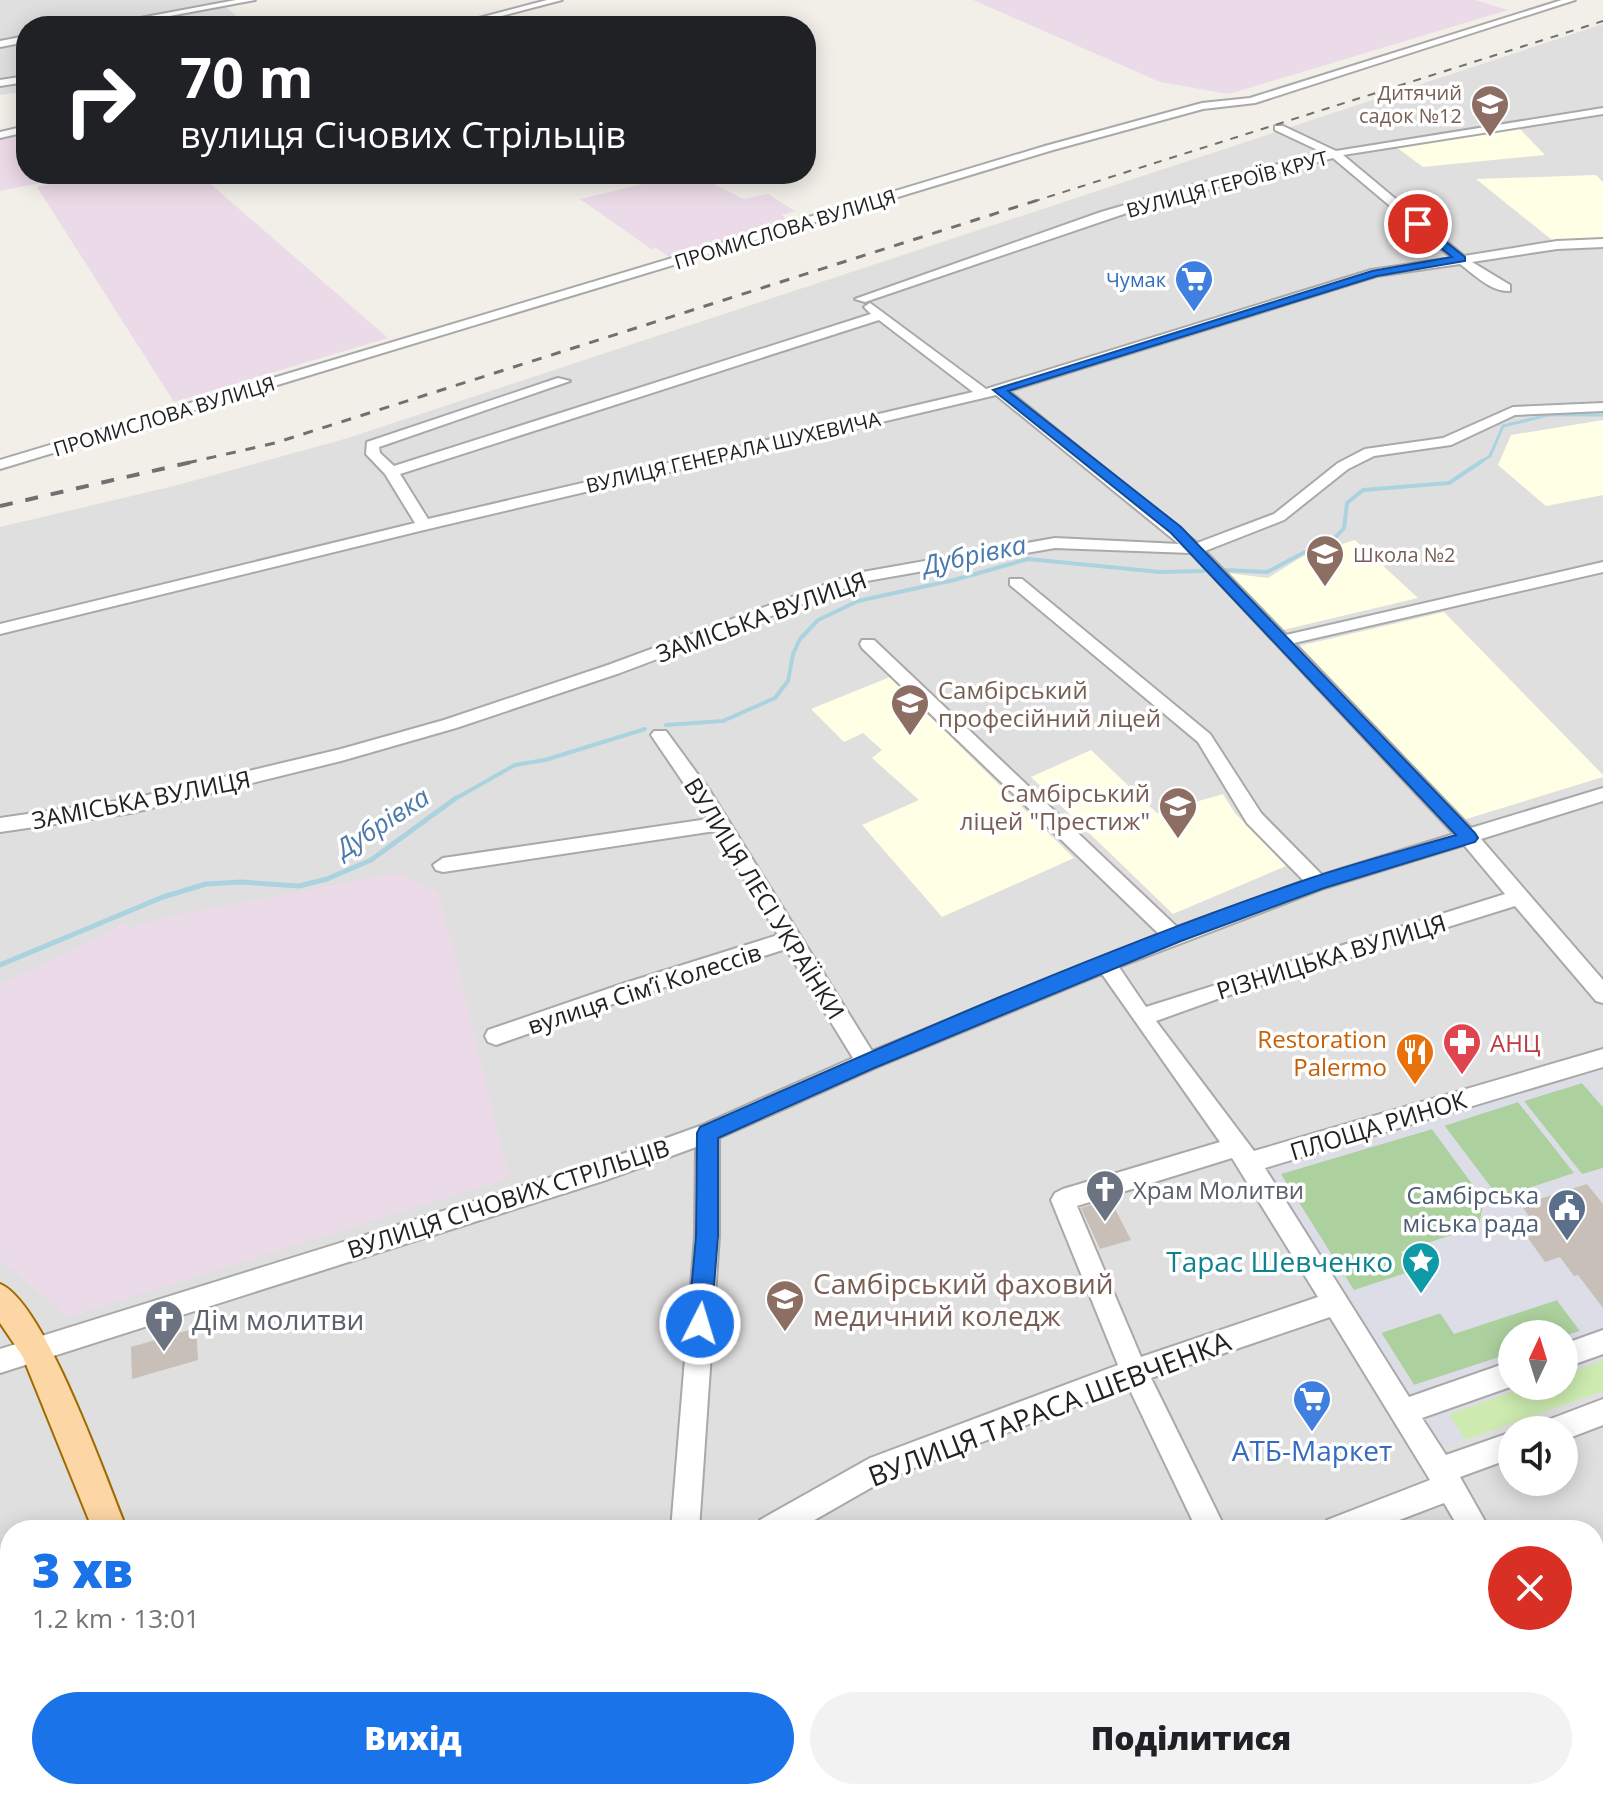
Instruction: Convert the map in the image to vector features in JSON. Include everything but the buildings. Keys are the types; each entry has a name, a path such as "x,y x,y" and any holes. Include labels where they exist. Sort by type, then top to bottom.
{"main road":[{"path":"0,1298 35,1348 106,1520"}],"street":[{"path":"191,0 201,9"},
{"path":"160,16 251,0"},
{"path":"493,16 558,0"},
{"name":"ПРОМИСЛОВА ВУЛИЦЯ","path":"0,465 1049,148 1202,106 1251,101 1571,0"},
{"name":"ВУЛИЦЯ ГЕРОЇВ КРУТ","path":"880,315 861,299 1189,190 1335,154 1512,123 1603,111"},
{"path":"1279,128 1335,154 1461,259 1506,288"},
{"name":"ВУЛИЦЯ ГЕНЕРАЛА ШУХЕВИЧА","path":"0,629 424,525 991,392 1375,273 1557,245 1603,243"},
{"path":"391,472 735,359 880,315 991,392 1195,549 1469,838 1603,995"},
{"path":"424,525 391,472 373,454 372,445 563,381"},
{"name":"ЗАМІСЬКА ВУЛИЦЯ","path":"0,825 131,806 341,755 450,724 614,669 857,578 1055,543 1195,549 1279,517 1353,459 1370,452 1446,442 1513,411 1603,407"},
{"path":"1281,641 1603,567"},
{"path":"1016,582 1204,738 1254,818 1318,883"},
{"path":"868,644 1174,936"},
{"name":"ВУЛИЦЯ ЛЕСІ УКРАЇНКИ","path":"660,735 720,824 867,1062"},
{"name":"ВУЛИЦЯ СІЧОВИХ СТРІЛЬЦІВ","path":"0,1361 603,1171 708,1133 867,1062 1174,936 1318,883 1603,794"},
{"path":"443,865 720,824"},
{"name":"РІЗНИЦЬКА ВУЛИЦЯ","path":"1142,1017 1215,991 1520,897"},
{"name":"вулиця Сімʼї Колессів","path":"496,1036 622,992 792,939"},
{"path":"1105,963 1244,1155 1470,1520"},
{"name":"ПЛОЩА РИНОК","path":"1134,1372 1063,1200 1244,1155 1603,1058"},
{"path":"686,1520 707,1236 708,1133"},
{"name":"ВУЛИЦЯ ТАРАСА ШЕВЧЕНКА","path":"788,1520 880,1468 1134,1372 1336,1303"},
{"path":"1578,1351 1603,1342"},
{"path":"1134,1372 1207,1520"},
{"path":"1403,1412 1498,1379"},
{"path":"1578,1421 1603,1412"},
{"path":"1358,1520 1498,1452"}],"shaded area":[{"path":"0,0 241,0 222,4 237,16 16,16 16,93 0,95"},
{"path":"973,0 1475,0 1508,10 1229,94 1160,82"},
{"path":"1603,24 1603,1520 0,1520 0,527 174,486 348,438"},
{"name":"Дитячий садок №12","path":"1519,128 1545,155 1423,167 1396,147"},
{"path":"16,134 16,184 35,184 0,191 0,138"},
{"path":"1596,175 1603,182 1603,239 1552,240 1476,179"},
{"path":"51,184 211,184 388,338 174,402 37,187"},
{"path":"643,184 714,184 743,199 768,194 795,211 782,215 789,221 669,257 656,248 651,249 580,199"},
{"path":"1603,420 1603,495 1546,506 1498,465 1511,435"},
{"name":"Школа №2","path":"1355,540 1418,598 1283,630 1228,573 1268,578 1303,556"},
{"path":"1444,612 1603,777 1463,820 1299,646"},
{"path":"890,677 1074,858 942,917 862,825 919,800 872,758 882,750 863,733 844,742 811,709"},
{"name":"Самбірський ліцей \"Престиж\"","path":"1091,750 1157,813 1223,794 1235,813 1286,866 1173,914 1031,777"},
{"path":"397,873 437,892 509,1178 68,1317 0,1260 0,984 128,922 128,928 175,915"},
{"path":"1603,1069 1603,1077 1588,1082 1603,1100 1603,1107 1582,1083 1524,1101 1582,1174 1603,1168 1603,1201 1587,1184 1522,1205 1534,1223 1520,1228 1545,1262 1560,1257 1574,1276 1578,1275 1603,1298 1603,1360 1578,1369 1578,1320 1572,1320 1557,1300 1454,1334 1440,1313 1381,1332 1414,1385 1498,1358 1498,1397 1449,1414 1465,1440 1442,1445 1271,1180 1273,1169","holes":["1518,1102 1574,1173 1499,1198 1444,1126","1432,1129 1484,1200 1479,1226 1401,1252 1412,1271 1354,1290 1281,1174"]}],"green space":[{"path":"1582,1083 1603,1107 1603,1168 1582,1175 1523,1101"},
{"path":"1518,1102 1575,1173 1499,1198 1444,1125"},
{"path":"1432,1129 1484,1200 1479,1226 1401,1252 1413,1271 1354,1291 1280,1174"},
{"path":"1557,1300 1572,1320 1498,1320 1498,1358 1414,1385 1381,1333 1441,1313 1454,1333"},
{"path":"1603,1360 1603,1391 1578,1400 1578,1369"},
{"path":"1498,1397 1498,1400 1578,1400 1533,1416 1498,1416 1498,1428 1465,1440 1448,1414"}],"waterway":[{"name":"Дубрівка","path":"1479,463 1490,456 1503,426 1548,415 1603,415"},
{"name":"Дубрівка","path":"1225,570 1267,572 1305,552 1329,544 1344,528 1347,503 1363,490 1449,483 1479,463"},
{"name":"Дубрівка","path":"666,725 723,721 775,698 788,681 793,654 800,639 818,620 858,601 954,580 1028,559 1160,572 1204,571"},
{"name":"Дубрівка","path":"454,799 515,765 545,760 645,729"},
{"name":"Дубрівка","path":"0,965 163,897 206,884 241,882 299,886 327,879 371,860 454,799"}],"railway":[{"path":"1032,202 1603,21"},
{"path":"187,463 275,443 1038,200"},
{"path":"0,506 196,461"}],"place":[{"name":"Дитячий садок №12","path":"1490,138"},
{"name":"Чумак","path":"1194,313"},
{"name":"Школа №2","path":"1325,588"},
{"name":"Самбірський професійний ліцей","path":"910,737"},
{"name":"Самбірський ліцей \"Престиж\"","path":"1178,840"},
{"name":"АНЦ","path":"1462,1076"},
{"name":"Restoration Palermo","path":"1415,1086"},
{"name":"Храм Молитви","path":"1105,1223"},
{"name":"Самбірська міська рада","path":"1567,1242"},
{"name":"Тарас Шевченко","path":"1421,1295"},
{"name":"Самбірський фаховий медичний коледж","path":"785,1333"},
{"name":"Дім молитви","path":"164,1353"},
{"name":"АТБ-Маркет","path":"1312,1433"}],"route":[{"path":"700,1324 707,1236 708,1133 867,1062 1174,936 1318,883 1469,838 1176,530 999,390 1375,273 1461,259 1418,224"}]}
